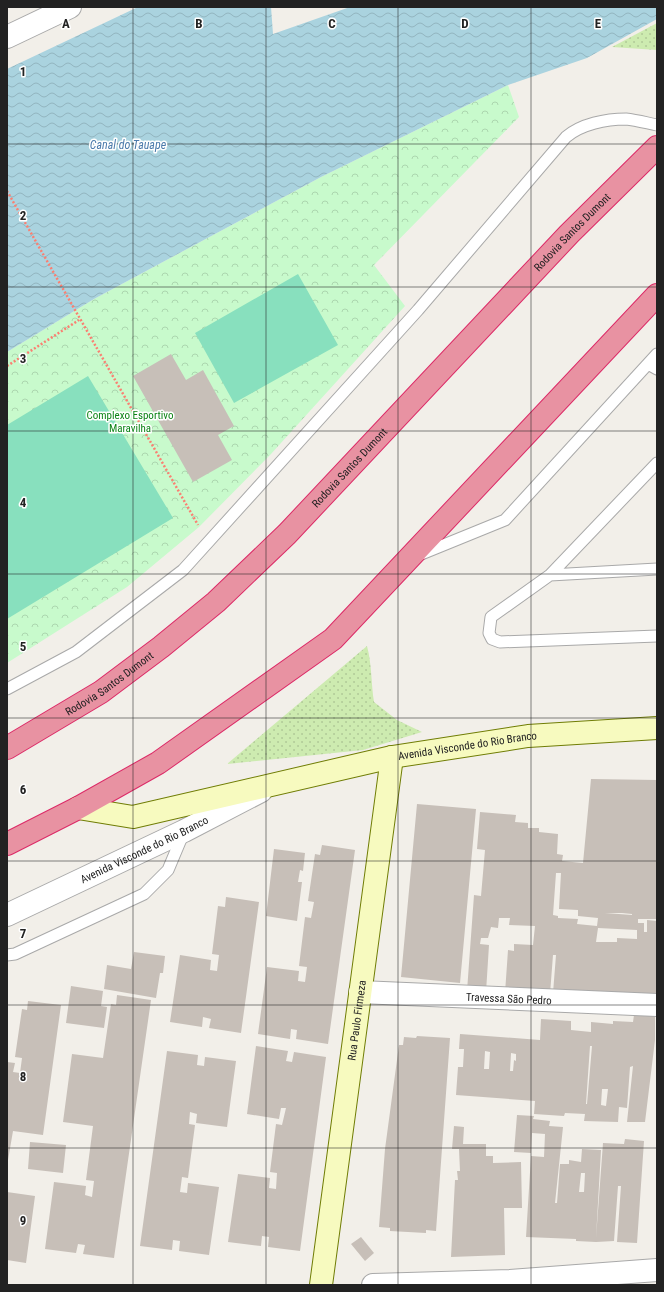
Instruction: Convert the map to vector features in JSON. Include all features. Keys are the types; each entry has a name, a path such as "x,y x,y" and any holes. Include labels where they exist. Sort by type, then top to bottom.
{"highway":[{"name":"Rodovia Santos Dumont","path":"7,748 101,692 161,647 216,602 287,534 569,234 657,147"},
{"path":"7,844 78,808 158,763 333,640 657,295"}],"main road":[{"name":"Avenida Visconde do Rio Branco","path":"78,808 133,817 280,781 392,757 528,736 657,728"},
{"name":"Rua Paulo Firmeza","path":"321,1285 392,757"}],"street":[{"path":"7,37 70,7"},
{"name":"Avenida Visconde do Rio Branco","path":"7,915 184,831 280,781"},
{"name":"Travessa São Pedro","path":"360,992 657,1005"},
{"path":"373,1285 510,1283 657,1270"}],"lane":[{"path":"7,690 76,652 183,570 418,310 566,137 573,131 587,125 626,119 657,126"},
{"path":"411,558 505,520 653,367 657,354"},
{"path":"657,464 550,575 491,617 489,633 492,639 500,642 657,636"},
{"path":"550,575 657,570"},
{"path":"7,955 16,954 144,894 168,870 184,831"}],"path":[{"path":"7,191 79,320 199,527"},
{"path":"7,366 79,320"}],"green space":[{"path":"657,23 657,50 612,47"},
{"name":"Complexo Esportivo Maravilha","path":"508,85 519,117 374,265 405,306 271,454 199,527 127,587 7,663 7,352 94,299 321,177"},
{"path":"298,274 338,345 234,403 195,333"},
{"path":"88,376 173,518 7,619 7,425"},
{"path":"367,646 370,660 374,702 397,720 422,732 363,750 227,764"}],"water":[{"name":"Canal do Tauape","path":"138,7 271,7 273,34 350,7 657,7 657,19 587,58 508,85 321,177 94,299 7,352 7,69"}],"building":[{"path":"171,354 186,380 203,370 234,426 218,435 232,460 193,482 133,376"},
{"path":"591,779 657,780 656,919 638,919 638,923 644,923 644,932 647,932 647,920 657,921 656,996 553,993 556,955 553,955 550,994 505,993 508,950 514,951 514,944 533,945 535,926 509,925 510,918 499,918 498,928 491,927 488,938 481,938 480,944 489,945 486,992 467,991 474,895 481,896 485,850 477,849 480,812 516,815 515,822 528,823 528,828 539,828 539,832 558,834 557,854 563,855 562,861 583,863","holes":["556,873 561,873 559,909 578,910 578,916 598,918 597,926 577,924 578,919 558,918 558,916 553,915","605,913 622,913 632,915","598,928 637,930 637,939 617,938 617,942 596,942"]},
{"path":"417,804 476,809 460,983 401,977"},
{"path":"322,845 355,850 328,1044 296,1039 297,1030 291,1029 290,1039 258,1034 267,967 299,971 298,981 305,982 307,967 299,966 305,917 311,918 314,902 308,901 315,854 320,855"},
{"path":"274,849 305,853 303,871 300,870 298,882 302,882 297,921 266,916"},
{"path":"226,897 259,902 241,1033 209,1028 211,1019 203,1017 202,1027 170,1022 180,955 211,960 210,970 217,971 219,955 212,954 218,906 225,907"},
{"path":"134,952 165,956 163,973 160,973 156,998 104,989 107,965 131,969"},
{"path":"71,986 103,991 101,1006 107,1007 104,1028 66,1023"},
{"path":"117,995 151,1000 114,1258 83,1254 85,1245 78,1244 76,1253 45,1249 54,1182 86,1186 85,1195 92,1197 94,1181 86,1180 93,1126 63,1122 72,1054 103,1058 111,1004 116,1005"},
{"path":"28,1001 61,1005 43,1135 13,1131 7,1166 7,1062 15,1063 13,1072 20,1073 22,1058 15,1057 22,1009 27,1010"},
{"path":"655,1014 655,1040 645,1122 627,1122 633,1066 630,1067 627,1108 619,1107 618,1122 584,1121 585,1114 565,1113 564,1116 534,1114 535,1101 456,1095 458,1067 463,1067 464,1049 459,1049 460,1034 540,1040 541,1019 571,1021 571,1030 591,1032 591,1022 613,1024 613,1021 633,1022 634,1015","holes":["590,1046 592,1046 587,1104","485,1051 490,1052 489,1069 484,1069","511,1053 516,1054 516,1061 514,1060 513,1071 510,1071","602,1089 608,1089 606,1106 601,1105"]},
{"path":"417,1036 450,1038 436,1231 426,1230 426,1233 390,1231 390,1228 379,1227 385,1149 399,1045 403,1045 404,1037 416,1038"},
{"path":"256,1046 288,1051 286,1061 292,1062 294,1052 326,1057 300,1251 268,1247 269,1237 262,1236 261,1246 228,1242 238,1174 270,1178 269,1188 276,1189 277,1173 270,1172 276,1124 282,1125 286,1108 281,1108 279,1119 247,1114"},
{"path":"167,1051 198,1055 197,1065 204,1066 205,1057 236,1061 227,1127 196,1123 197,1114 190,1112 189,1124 195,1125 188,1178 182,1177 180,1192 187,1193 188,1183 219,1187 209,1255 179,1251 180,1241 173,1240 172,1250 140,1246"},
{"path":"517,1115 534,1116 533,1119 550,1121 549,1126 563,1127 555,1203 557,1203 560,1164 569,1164 569,1160 581,1162 582,1149 601,1150 596,1238 603,1143 624,1144 625,1139 644,1141 637,1243 617,1242 621,1186 618,1186 614,1241 596,1242 576,1241 576,1239 526,1237 531,1156 544,1157 545,1134 532,1133 531,1153 514,1152","holes":["581,1173 585,1173 584,1192 579,1192"]},
{"path":"454,1126 464,1127 463,1144 486,1144 486,1156 493,1156 493,1163 521,1162 522,1208 504,1208 505,1255 451,1257 455,1180 458,1180 457,1171 460,1171 459,1149 452,1149"},
{"path":"30,1142 66,1145 63,1173 28,1169"},
{"path":"7,1192 35,1196 26,1263 7,1260"},
{"path":"361,1237 374,1253 365,1261 351,1244"}]}
